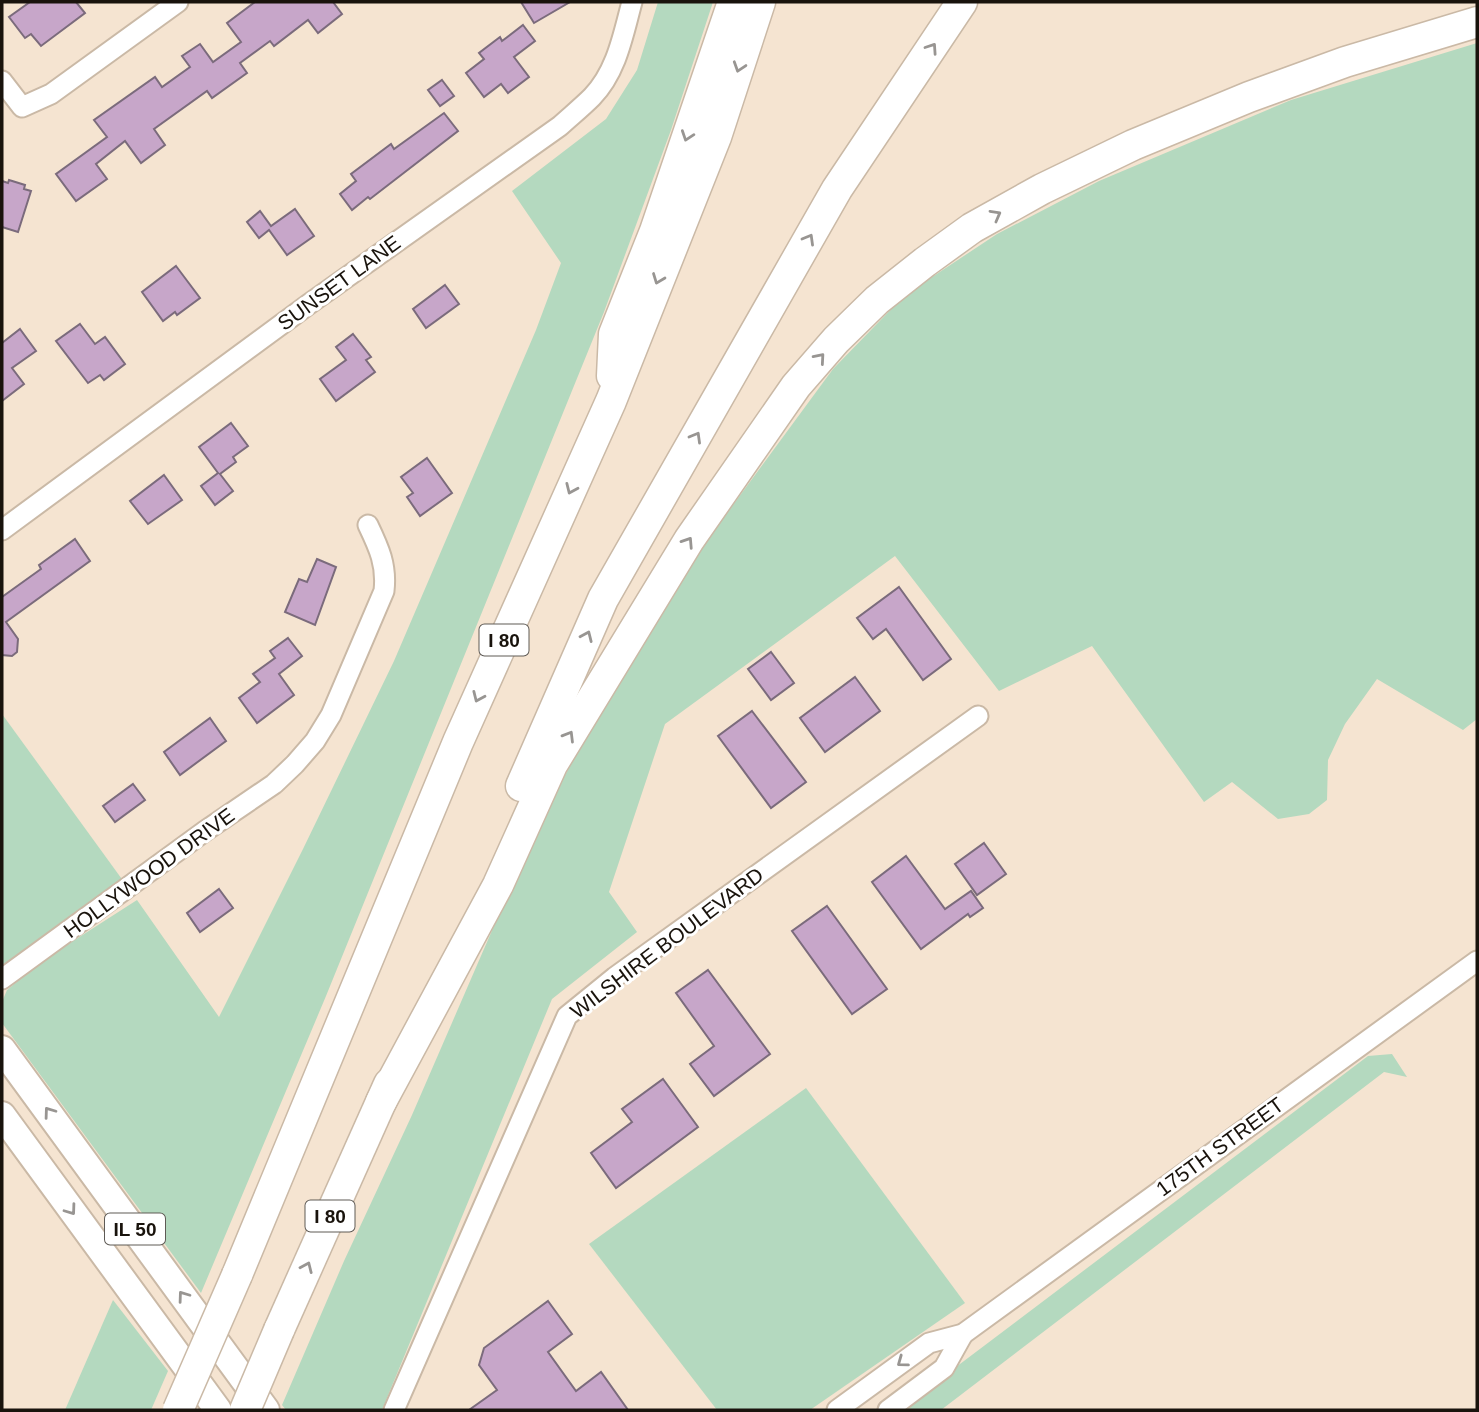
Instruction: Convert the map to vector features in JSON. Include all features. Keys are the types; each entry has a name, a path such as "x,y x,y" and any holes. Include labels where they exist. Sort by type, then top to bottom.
{"highway":[{"path":"611,401 614,334 655,231 733,2"},
{"name":"I 80","path":"178,1410 237,1275 458,742 611,401 716,136 760,2"},
{"name":"I 80","path":"245,1410 603,599 837,189 962,2"},
{"path":"381,1102 498,885 559,753 728,481 796,386 836,340 877,300 925,262 972,228 1042,189 1133,145 1249,97 1345,62 1477,22"}],"main road":[{"name":"IL 50","path":"2,1049 267,1410"},
{"name":"IL 50","path":"2,1115 218,1410"}],"street":[{"path":"2,81 22,107 51,94 178,2"},
{"name":"SUNSET LANE","path":"2,530 559,126 594,95 604,82 620,49 632,2"},
{"name":"HOLLYWOOD DRIVE","path":"2,979 274,783 315,741 331,715 384,591 386,570 368,526"},
{"name":"WILSHIRE BOULEVARD","path":"394,1410 567,1016 615,977 978,716"},
{"name":"175TH STREET","path":"837,1410 929,1343 963,1334 1477,961"},
{"name":"175TH STREET","path":"888,1410 944,1368 963,1334"}],"green space":[{"path":"658,2 713,2 671,130 604,312 326,996 201,1293 2,1023 2,1002 7,990 42,961 137,900 219,1017 394,661 536,330 561,263 512,191 606,119 637,70"},
{"path":"1477,43 1477,719 1463,730 1377,679 1345,724 1328,760 1327,800 1309,814 1278,819 1232,782 1204,802 1092,646 999,691 895,556 665,724 609,892 637,932 552,999 382,1410 286,1410 282,1405 344,1261 412,1115 510,889 559,786 596,719 705,543 833,369 905,295 997,234 1099,181 1291,100"},
{"path":"2,714 124,882 2,967"},
{"path":"1392,1054 1407,1077 1384,1072 941,1410 899,1410 1368,1056"},
{"path":"806,1088 965,1303 810,1410 717,1410 589,1244"},
{"path":"113,1300 168,1371 151,1410 65,1410"}],"building":[{"path":"30,2 76,2 85,13 41,46 31,34 25,38 9,17"},
{"path":"255,2 333,2 342,14 318,33 308,20 274,46 270,41 240,63 247,73 212,98 207,91 154,129 165,145 141,163 125,141 96,164 107,179 76,201 56,174 107,137 94,120 155,77 162,87 190,67 182,56 200,44 213,62 241,42 227,23"},
{"path":"521,2 570,2 534,23"},
{"path":"523,25 535,41 514,57 529,77 508,93 501,84 484,97 466,73 484,59 479,53 500,37 502,41"},
{"path":"442,80 454,96 440,106 428,90"},
{"path":"444,113 458,131 352,210 340,194 356,181 351,174 391,144 394,149"},
{"path":"9,180 25,185 24,189 31,191 18,232 2,227 2,181 8,183"},
{"path":"295,209 314,236 287,255 269,230 259,238 247,222 260,211 271,226"},
{"path":"176,266 200,298 177,315 175,312 163,321 142,292"},
{"path":"445,285 459,304 426,328 413,309"},
{"path":"80,324 95,344 105,337 125,364 104,380 100,375 88,383 56,341"},
{"path":"20,329 36,351 12,368 24,384 2,401 2,343"},
{"path":"353,334 371,357 366,360 375,372 336,401 320,379 346,360 336,347"},
{"path":"231,423 248,446 233,457 236,462 220,474 233,491 215,505 201,486 218,473 199,447"},
{"path":"427,458 452,493 420,516 407,497 413,493 401,477"},
{"path":"164,475 182,500 148,524 130,501"},
{"path":"75,539 90,561 6,622 18,639 17,652 12,656 2,655 2,597 41,569 39,565"},
{"path":"317,559 336,567 315,625 285,612 299,579 307,582"},
{"path":"899,587 951,659 923,680 886,629 873,639 857,618"},
{"path":"288,638 302,656 279,674 294,695 257,723 239,698 260,682 253,674 275,658 270,651"},
{"path":"771,652 794,683 771,700 748,669"},
{"path":"855,677 880,711 825,752 800,718"},
{"path":"752,711 806,782 771,808 718,736"},
{"path":"210,718 226,741 180,775 164,752"},
{"path":"133,784 145,800 115,822 103,806"},
{"path":"984,843 1006,874 977,895 955,864"},
{"path":"906,856 945,909 971,891 983,908 970,917 968,914 921,949 872,882"},
{"path":"219,889 233,908 200,932 187,913"},
{"path":"827,906 887,989 852,1014 792,931"},
{"path":"708,970 770,1054 714,1096 690,1064 714,1046 676,993"},
{"path":"663,1079 698,1127 616,1188 591,1153 632,1122 622,1109"},
{"path":"548,1301 572,1334 548,1352 576,1391 601,1372 628,1410 469,1410 497,1390 479,1365 484,1348"}]}
